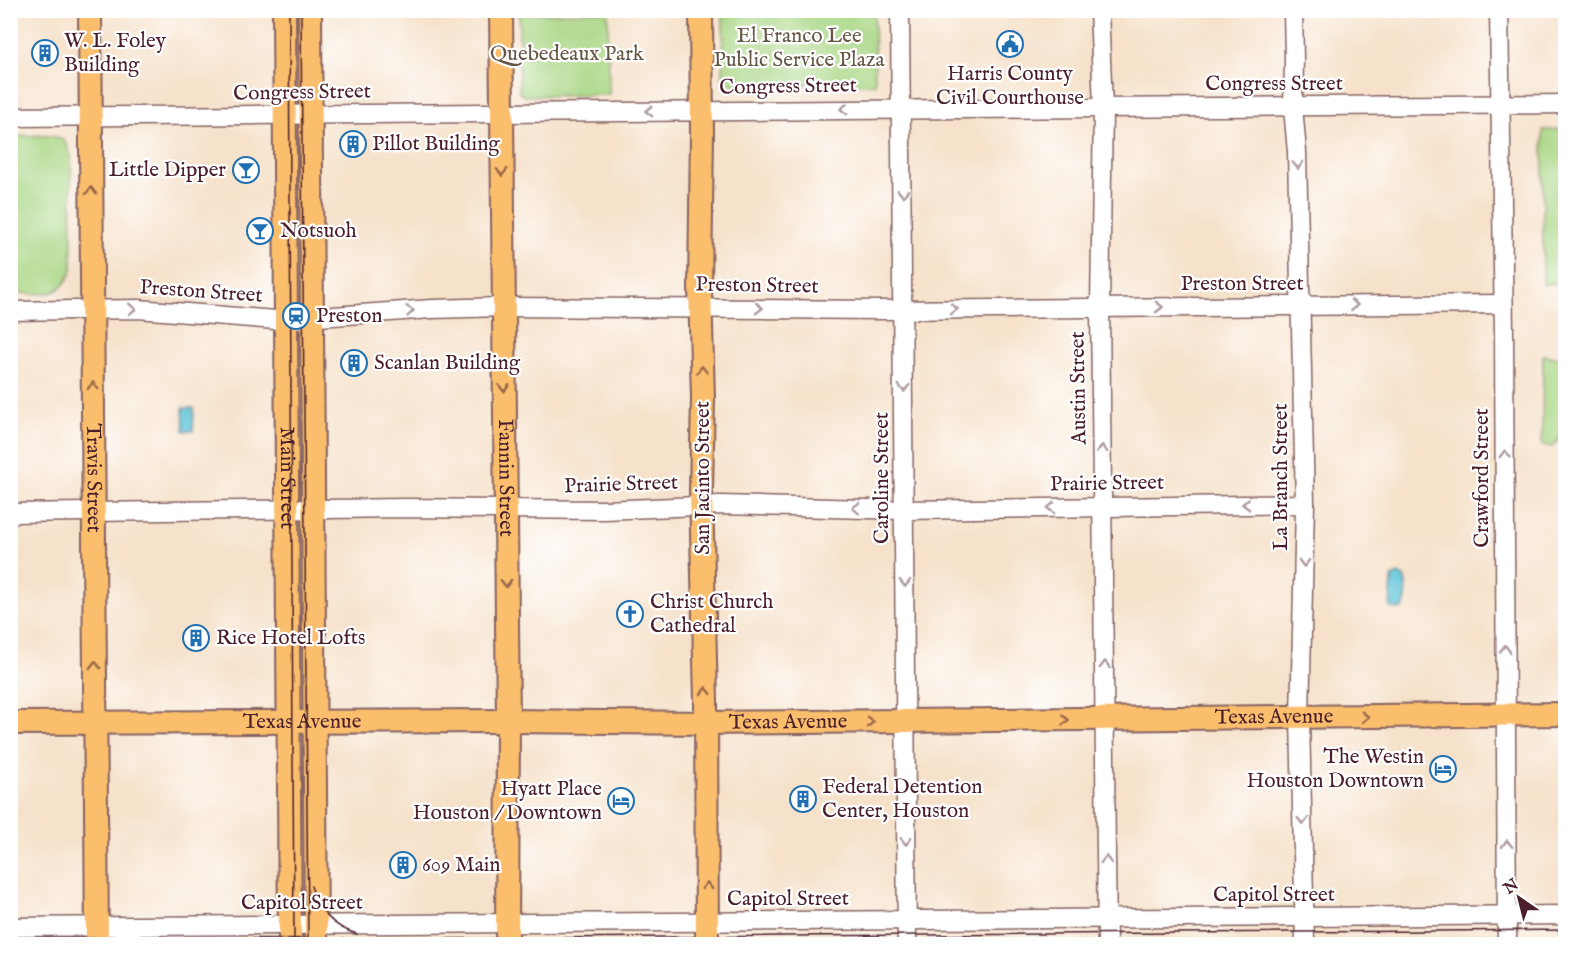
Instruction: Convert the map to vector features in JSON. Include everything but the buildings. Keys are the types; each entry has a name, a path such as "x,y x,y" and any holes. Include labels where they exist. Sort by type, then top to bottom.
{"main road":[{"name":"Travis Street","path":"90,10 97,936"},
{"name":"Main Street","path":"284,10 290,935"},
{"name":"Main Street","path":"310,10 316,935"},
{"name":"Fannin Street","path":"501,10 508,721 507,934"},
{"name":"San Jacinto Street","path":"702,10 702,505 707,945"},
{"name":"Texas Avenue","path":"10,723 508,721 706,723 1566,714"}],"street":[{"name":"Caroline Street","path":"900,10 907,945"},
{"name":"Austin Street","path":"1099,10 1103,107 1100,307 1107,945"},
{"name":"La Branch Street","path":"1293,10 1293,107 1297,152 1302,306 1305,504 1300,717 1305,945"},
{"name":"Crawford Street","path":"1499,10 1507,945"},
{"name":"Congress Street","path":"10,117 1566,104"},
{"name":"Preston Street","path":"10,311 138,309 286,320 432,309 503,307 903,310 1503,304"},
{"name":"Prairie Street","path":"10,513 405,508 604,510 702,505 904,510 1305,504"},
{"name":"Capitol Street","path":"10,927 97,936 507,934 708,922 1566,915"}],"green space":[{"name":"Quebedeaux Park","path":"584,11 608,11 609,95 525,96 519,93 519,14 583,13"},
{"name":"El Franco Lee Public Service Plaza","path":"723,11 874,11 875,84 723,85"},
{"path":"1565,129 1565,284 1543,284 1543,130"},
{"path":"11,136 59,138 66,144 71,157 72,270 62,287 48,293 11,293"},
{"path":"1543,355 1565,359 1565,432 1552,447 1542,445"}],"water":[{"path":"183,408 194,408 193,431 184,431"},
{"path":"1398,574 1404,577 1406,585 1407,597 1403,609 1390,608 1392,577"}],"tram line":[{"path":"289,10 294,944"},
{"path":"301,10 308,944"},
{"path":"311,886 327,917 340,927 357,934"},
{"path":"10,938 405,939 1566,930"}],"place":[{"name":"Harris County Civil Courthouse","path":"1010,44"},
{"name":"W. L. Foley Building","path":"45,53"},
{"name":"Pillot Building","path":"353,144"},
{"name":"Little Dipper","path":"246,170"},
{"name":"Notsuoh","path":"260,231"},
{"name":"Preston","path":"296,316"},
{"name":"Scanlan Building","path":"354,363"},
{"name":"Christ Church Cathedral","path":"630,614"},
{"name":"Rice Hotel Lofts","path":"196,638"},
{"name":"The Westin Houston Downtown","path":"1443,769"},
{"name":"Federal Detention Center, Houston","path":"803,799"},
{"name":"Hyatt Place Houston / Downtown","path":"621,801"},
{"name":"609 Main","path":"403,865"}]}
